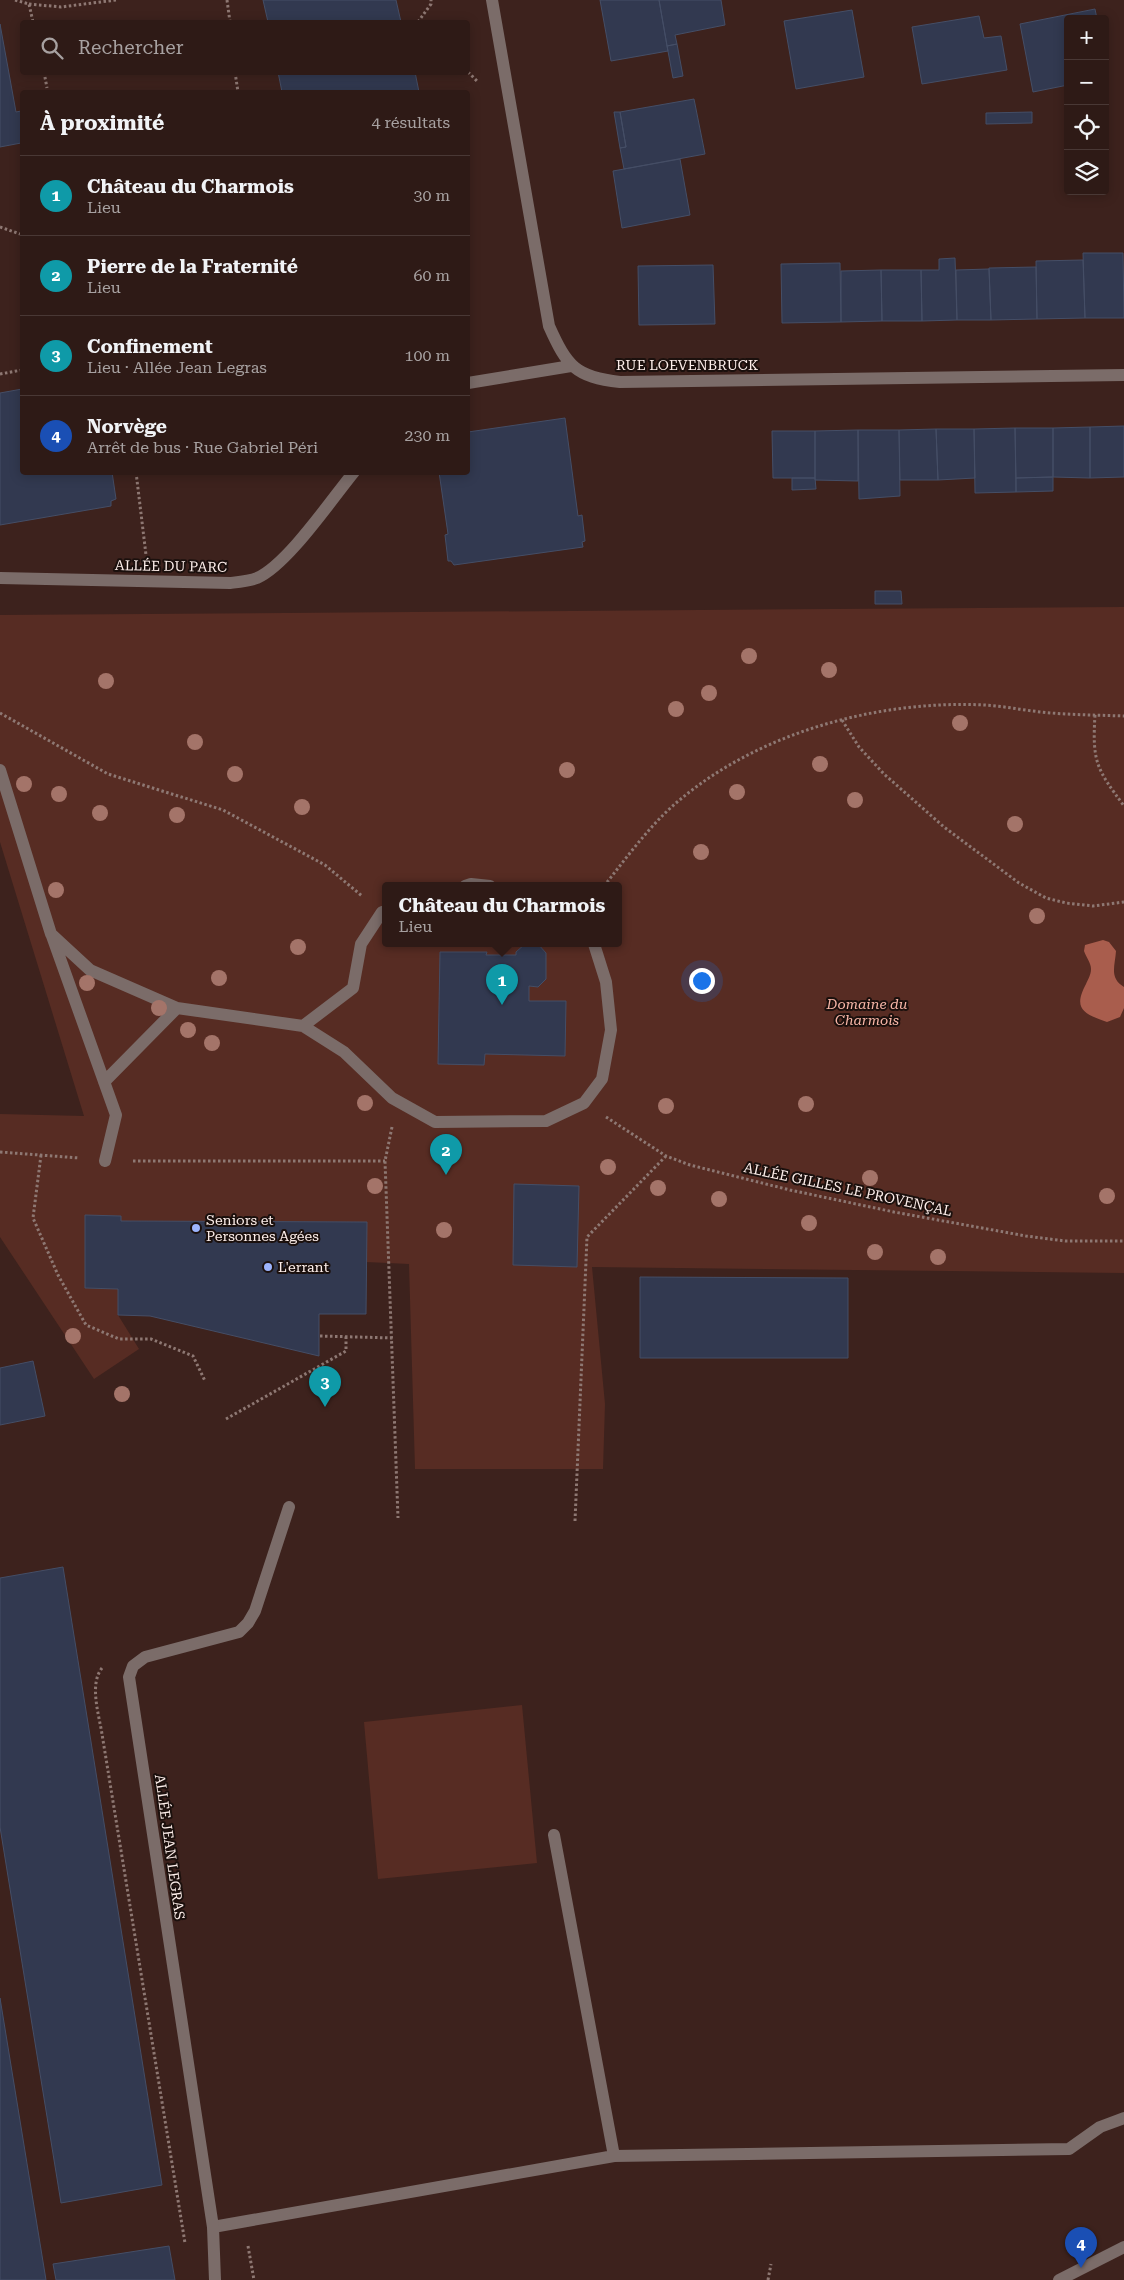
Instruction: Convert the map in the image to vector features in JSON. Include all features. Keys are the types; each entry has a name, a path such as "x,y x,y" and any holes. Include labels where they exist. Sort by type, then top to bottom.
{"street":[{"path":"470,383 570,366 549,326 543,300 492,0"},
{"name":"RUE LOEVENBRUCK","path":"570,366 586,376 620,382 1124,375"},
{"name":"ALLÉE DU PARC","path":"0,578 230,583 255,579 272,570 291,550 352,475"},
{"path":"0,770 51,934 116,1115 105,1160"},
{"path":"303,1026 353,988 361,944 382,914"},
{"path":"51,934 90,970 177,1008 303,1026 344,1052 392,1098 435,1122 546,1121 584,1103 602,1080 611,1030 606,982 595,947"},
{"path":"104,1082 177,1008"},
{"name":"ALLÉE JEAN LEGRAS","path":"215,2280 213,2227 129,1677 133,1666 145,1657 239,1632 248,1623 255,1611 289,1507"},
{"path":"554,1835 614,2156"},
{"path":"213,2227 614,2156 1069,2149 1100,2127 1124,2118"},
{"path":"1059,2280 1124,2247"}],"path":[{"path":"15,0 29,4 61,7 116,0"},
{"path":"227,0 230,20"},
{"path":"419,20 431,4 431,0"},
{"path":"29,4 33,20"},
{"path":"45,75 48,88"},
{"path":"236,75 238,90"},
{"path":"0,227 20,234"},
{"path":"0,374 20,370"},
{"path":"136,475 149,581"},
{"path":"607,882 649,831 681,798 753,753 796,735 842,720 884,712 933,706 985,706 1043,712 1124,716"},
{"path":"0,713 108,774 223,810 325,865 382,909"},
{"path":"1095,715 1094,754 1098,769 1124,806"},
{"path":"842,720 859,748 884,774 944,827 1019,883 1046,898 1066,903 1093,906 1124,902"},
{"name":"ALLÉE GILLES LE PROVENÇAL","path":"584,1103 666,1156 690,1165 894,1212 1065,1241 1124,1242"},
{"path":"398,1518 386,1161 390,1129 406,1106"},
{"path":"0,1152 105,1160 386,1161"},
{"path":"41,1155 33,1218 58,1275 86,1325 119,1339 151,1339 193,1356 205,1380"},
{"path":"575,1521 587,1237 666,1156"},
{"path":"320,1336 392,1338"},
{"path":"226,1419 346,1351 346,1336"},
{"path":"244,2222 254,2280"},
{"path":"768,2280 771,2264"}],"green space":[{"name":"Domaine du Charmois","path":"1124,607 1124,1273 592,1267 605,1404 603,1469 415,1469 409,1264 366,1262 366,1222 121,1221 121,1216 85,1215 85,1288 118,1289 118,1315 139,1349 94,1379 0,1237 0,1114 84,1116 0,842 0,615"},
{"path":"522,1705 537,1863 378,1879 364,1722"}],"shaded area":[{"path":"1103,940 1109,942 1116,951 1115,976 1116,980 1124,987 1124,1008 1120,1017 1107,1022 1083,1010 1080,1000 1091,971 1084,951 1085,945"}],"building":[{"path":"263,0 396,0 401,20 268,20"},
{"path":"600,0 659,0 668,51 611,61"},
{"path":"659,0 721,0 725,25 675,35 677,44 667,46"},
{"path":"1095,9 1096,15 1065,15"},
{"path":"852,10 864,77 796,89 784,21"},
{"path":"1064,15 1064,86 1033,92 1020,24"},
{"path":"979,16 984,38 1001,36 1007,70 922,84 912,27"},
{"path":"0,24 16,112 20,111 20,143 0,147"},
{"path":"677,44 683,76 673,78 667,46"},
{"path":"279,75 416,75 419,90 282,90"},
{"path":"694,99 705,154 624,169 620,148 626,147 620,112"},
{"path":"614,112 620,112 626,147 620,148"},
{"path":"1032,112 1032,123 986,124 986,113"},
{"path":"680,159 690,215 622,228 613,171"},
{"path":"1083,253 1123,253 1124,318 1085,318"},
{"path":"955,258 957,320 922,321 921,270 939,270 939,259"},
{"path":"1083,260 1085,318 1037,319 1036,261"},
{"path":"840,263 841,322 782,323 781,264"},
{"path":"713,265 715,324 639,325 638,266"},
{"path":"1036,267 1037,319 991,320 989,268"},
{"path":"989,269 991,320 957,320 956,270"},
{"path":"881,270 882,321 841,322 841,271"},
{"path":"881,270 921,270 922,321 882,321"},
{"path":"20,389 20,475 112,475 116,499 111,501 111,506 0,525 0,393"},
{"path":"565,418 578,516 582,515 585,541 582,542 583,547 454,565 451,561 448,561 445,535 448,534 439,475 470,475 470,432"},
{"path":"1124,426 1124,477 1090,478 1090,427"},
{"path":"1090,427 1090,478 1053,477 1053,428"},
{"path":"1015,428 1016,492 975,493 974,429"},
{"path":"1015,428 1053,428 1053,477 1016,478"},
{"path":"936,429 974,429 975,478 938,480"},
{"path":"936,429 938,480 900,480 899,430"},
{"path":"858,430 858,481 815,480 815,431"},
{"path":"858,430 899,430 900,496 859,499"},
{"path":"772,431 815,431 815,478 773,478"},
{"path":"1053,477 1053,491 1016,492 1016,478"},
{"path":"792,478 815,478 816,489 792,490"},
{"path":"875,591 901,591 902,604 875,604"},
{"path":"522,947 541,947 546,953 546,979 538,987 529,986 529,1001 566,1001 565,1056 485,1054 484,1065 438,1064 440,952 487,952 486,955 516,955 516,952"},
{"path":"514,1184 579,1186 577,1267 513,1265"},
{"path":"85,1215 121,1216 121,1221 367,1222 366,1314 319,1314 319,1356 150,1316 118,1315 118,1289 85,1288"},
{"path":"640,1277 848,1278 848,1358 640,1358"},
{"path":"33,1361 45,1416 0,1425 0,1368"},
{"path":"63,1567 162,2185 61,2203 0,1827 0,1578"},
{"path":"0,1998 46,2280 0,2280"},
{"path":"169,2246 175,2280 56,2280 53,2264"}],"place":[{"name":"Château du Charmois","path":"502,1005"},
{"name":"Pierre de la Fraternité","path":"446,1175"},
{"name":"Seniors et Personnes Agées","path":"196,1228"},
{"name":"L'errant","path":"268,1267"},
{"name":"Confinement","path":"325,1407"},
{"name":"Norvège","path":"1081,2268"}]}
